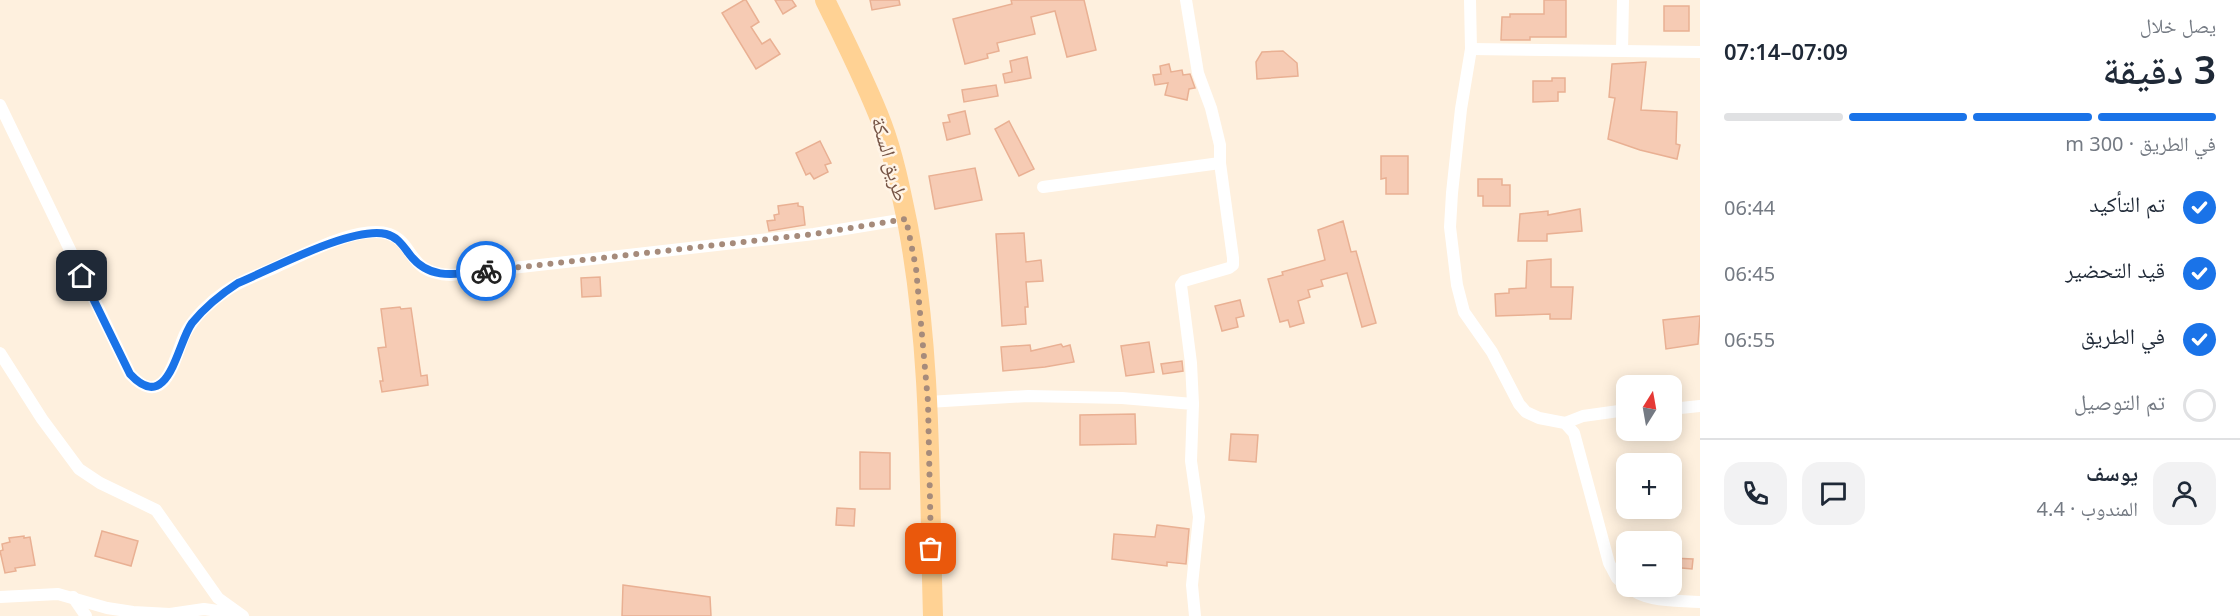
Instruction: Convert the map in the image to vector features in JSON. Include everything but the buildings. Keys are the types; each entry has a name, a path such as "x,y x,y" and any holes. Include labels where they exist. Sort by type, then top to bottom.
{"main road":[{"name":"طريق السكة","path":"825,0 852,54 883,126 916,268 928,402 933,616"}],"street":[{"path":"1186,0 1198,73 1211,108 1220,145 1220,163 1233,265 1184,281 1181,285 1191,363 1191,461 1198,518 1192,585 1195,616"},
{"path":"1470,0 1471,49 1461,109 1450,227 1457,285 1464,312 1492,352 1519,404 1526,412 1539,418 1565,423 1582,416 1616,411"},
{"path":"1622,51 1623,0"},
{"path":"1471,49 1700,52"},
{"path":"0,105 130,374 142,384 150,386 168,377 186,333 202,312 224,292 238,283 312,250 357,236 374,233 388,234 400,242 423,268 436,274 451,275 814,234 906,219"},
{"path":"1043,187 1220,163"},
{"path":"0,353 42,419 79,469 100,483 156,510 218,598 241,615"},
{"path":"928,402 1028,396 1122,398 1192,404"},
{"path":"1682,408 1700,406"},
{"path":"1565,423 1574,433 1609,563 1616,576"},
{"path":"0,597 58,594 107,608 157,614 204,609 241,615"},
{"path":"73,597 86,616"},
{"path":"1647,597 1700,602"}],"way so far":[{"path":"486,271 814,234 906,219 916,268 928,402 931,549"}],"route":[{"path":"82,276 130,374 142,384 150,386 168,377 186,333 193,322 224,292 238,283 340,240 365,234 388,234 400,242 417,263 430,272 451,275 486,271"}]}
